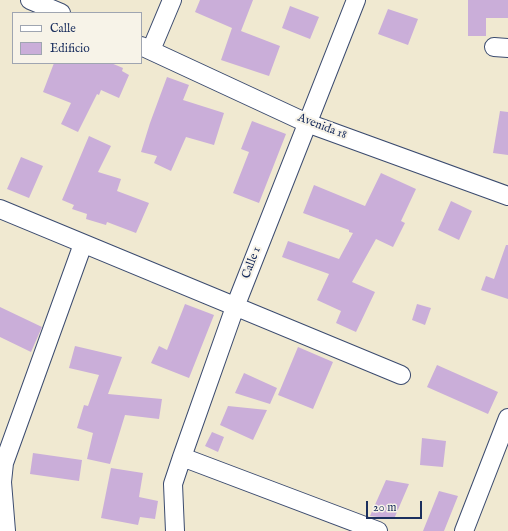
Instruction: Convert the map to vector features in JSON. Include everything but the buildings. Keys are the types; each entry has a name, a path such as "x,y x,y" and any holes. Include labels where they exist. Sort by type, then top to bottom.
{"street":[{"path":"30,0 59,12"},
{"path":"146,48 172,0"},
{"name":"Calle 1","path":"175,531 173,484 182,457 235,307 356,0"},
{"name":"Avenida 18","path":"146,48 307,123 508,196"},
{"path":"0,208 402,376"},
{"path":"6,531 2,463 84,244"},
{"path":"464,531 508,418"},
{"path":"182,457 378,531"}]}
